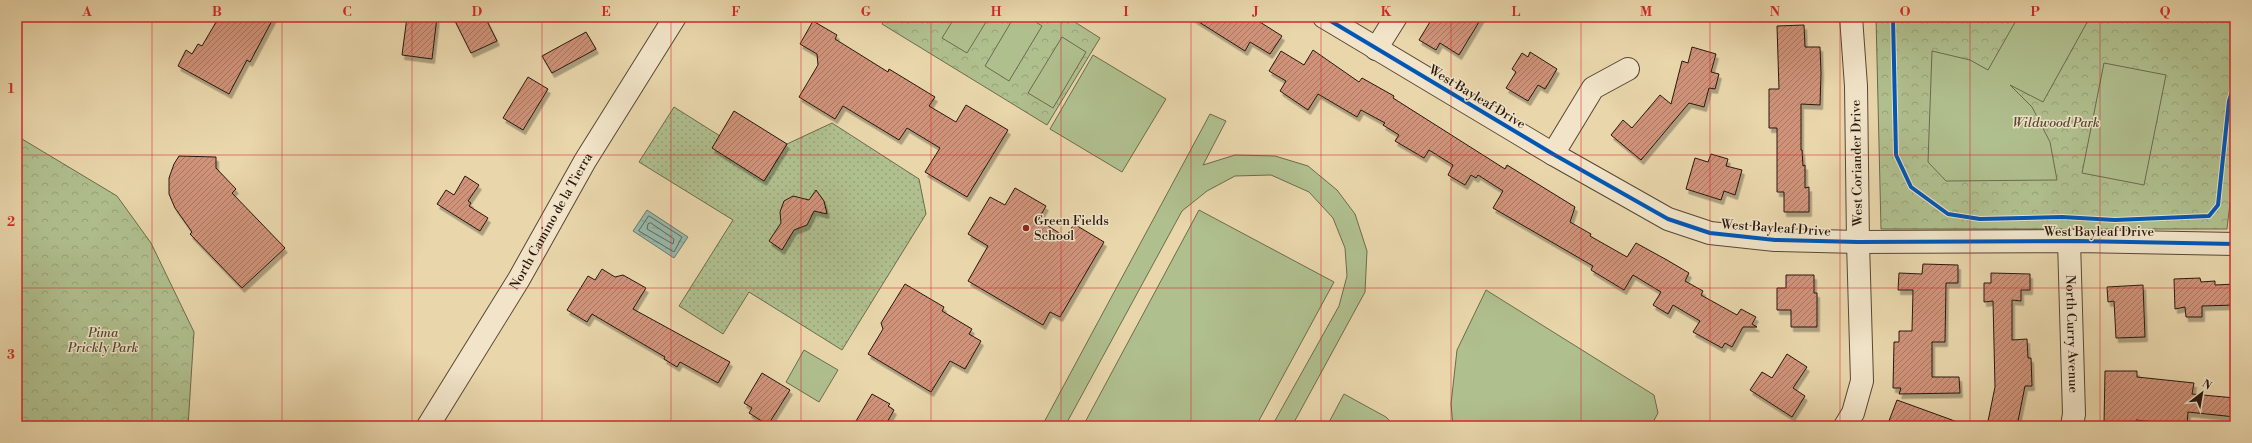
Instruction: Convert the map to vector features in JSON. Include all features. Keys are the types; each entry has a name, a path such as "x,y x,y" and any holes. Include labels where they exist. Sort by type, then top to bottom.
{"street":[{"name":"North Camino de la Tierra","path":"428,426 519,279 585,161 675,17"},
{"name":"West Bayleaf Drive","path":"1324,17 1553,154 1668,219 1710,233 1775,240 1858,242 2069,241 2235,244"},
{"path":"1376,49 1396,17"},
{"name":"West Coriander Drive","path":"1845,426 1853,413 1862,381 1856,86 1851,17"},
{"path":"1553,154 1593,88 1628,69"},
{"name":"North Curry Avenue","path":"2069,241 2074,414 2072,426"}],"green space":[{"path":"886,17 1067,17 1100,38 1047,125 882,24"},
{"path":"955,17 989,17 967,53 942,38"},
{"path":"1014,17 1028,17 1042,26 1009,81 985,66"},
{"name":"Wildwood Park","path":"1876,17 2235,17 2235,160 2227,229 1881,229"},
{"path":"2018,17 2090,17 2043,102 2010,85 2032,107 2050,142 2057,180 1946,181 1928,162 1932,51 1970,60 1988,70"},
{"path":"1062,37 1086,52 1053,108 1028,93"},
{"path":"1093,55 1166,99 1122,172 1050,129"},
{"path":"2104,63 2166,75 2144,185 2082,173"},
{"path":"674,107 720,136 764,181 787,144 832,123 919,179 926,214 842,350 749,292 723,334 679,306 733,220 639,162"},
{"path":"1210,114 1226,121 1203,165 1235,155 1275,156 1308,166 1337,190 1355,214 1367,251 1365,292 1292,426 1272,426 1339,306 1347,276 1345,248 1333,218 1309,192 1271,175 1235,176 1207,191 1182,211 1065,426 1042,426"},
{"name":"Pima Prickly Park","path":"17,136 117,196 151,243 194,332 188,426 17,426"},
{"path":"1199,210 1334,282 1256,426 1083,426"},
{"path":"1486,290 1654,395 1658,413 1651,426 1453,426 1451,404 1457,350"},
{"path":"804,350 838,370 819,402 786,382"},
{"path":"1344,394 1386,417 1395,426 1327,426"}],"water":[{"path":"647,210 688,237 674,258 633,231"}],"building":[{"path":"219,17 274,17 250,62 247,60 229,94 178,66 186,50 192,54 198,44 202,46"},
{"path":"407,17 437,17 432,59 402,55"},
{"path":"453,17 485,17 497,41 471,53"},
{"path":"1191,17 1252,17 1282,36 1270,54 1250,42 1245,51"},
{"path":"1433,17 1482,17 1459,55 1440,43 1436,50 1419,40"},
{"path":"813,21 837,35 835,39 888,72 889,69 935,97 929,106 956,122 966,105 1008,130 967,197 925,172 940,148 907,128 899,140 843,106 835,119 799,97 818,65 817,54 800,44"},
{"path":"1804,25 1805,47 1820,47 1821,73 1820,105 1801,104 1801,150 1803,166 1805,165 1805,188 1809,187 1809,212 1784,212 1784,192 1777,192 1777,128 1769,128 1769,89 1779,89 1777,26"},
{"path":"586,32 596,49 552,73 542,56"},
{"path":"1692,47 1716,54 1711,72 1719,74 1715,89 1709,88 1704,107 1689,103 1641,160 1611,135 1623,120 1632,128 1660,95 1671,104 1682,61 1688,63"},
{"path":"1313,50 1359,82 1362,78 1394,96 1393,98 1505,169 1507,165 1575,207 1570,222 1591,234 1590,236 1627,257 1636,243 1689,273 1685,281 1703,291 1701,295 1737,315 1741,309 1756,317 1752,324 1757,327 1743,327 1732,347 1725,343 1722,348 1693,332 1700,321 1673,305 1668,314 1653,305 1661,292 1633,275 1624,290 1591,270 1593,266 1493,208 1503,191 1478,175 1476,178 1471,175 1465,185 1448,175 1453,165 1429,150 1424,158 1395,141 1399,135 1383,125 1385,123 1361,110 1357,117 1318,94 1308,110 1280,91 1286,81 1269,71 1281,51 1304,65"},
{"path":"1530,52 1557,69 1545,89 1538,85 1528,101 1506,88 1516,72 1512,69 1522,53 1528,57"},
{"path":"528,77 548,89 523,130 503,118"},
{"path":"734,111 787,144 764,181 712,148"},
{"path":"1711,154 1728,159 1726,166 1742,170 1735,195 1724,191 1721,200 1686,189 1695,158 1708,162"},
{"path":"179,156 216,157 216,168 236,189 232,193 285,248 242,288 190,234 192,232 175,208 169,194 169,178 174,164"},
{"path":"465,176 479,185 468,201 471,203 469,206 488,218 480,231 437,204 446,190 454,195"},
{"path":"1015,188 1046,206 1038,220 1066,237 1074,224 1104,242 1060,317 1050,312 1043,325 968,281 988,246 968,234 990,197 1005,205"},
{"path":"816,190 824,201 827,214 814,211 807,225 794,230 782,250 769,241 781,223 780,212 784,201 793,196 809,200"},
{"path":"1923,264 1958,265 1958,283 1946,283 1945,342 1932,342 1932,377 1959,377 1960,393 1899,394 1901,388 1893,388 1894,342 1899,342 1899,331 1912,331 1913,290 1898,290 1899,273 1922,274"},
{"path":"602,269 615,277 623,275 646,288 633,309 730,362 718,383 680,362 677,367 664,359 665,357 592,314 587,322 567,310 588,276 595,280"},
{"path":"1991,273 2030,274 2030,290 2021,290 2021,301 2012,300 2012,340 2027,339 2028,358 2031,358 2032,386 2025,386 2017,426 1987,426 1995,387 1993,301 1984,302 1984,283 1991,283"},
{"path":"1786,275 1814,275 1814,293 1817,293 1817,327 1791,327 1791,310 1777,310 1777,288 1786,288"},
{"path":"2200,278 2201,282 2215,281 2215,285 2235,284 2235,305 2202,306 2202,317 2186,317 2185,307 2175,309 2174,279"},
{"path":"905,284 944,307 942,311 972,329 969,334 981,341 965,369 950,361 931,392 868,354 883,329 881,323"},
{"path":"2143,285 2145,337 2116,338 2114,301 2108,302 2107,287"},
{"path":"1787,354 1807,367 1793,388 1805,396 1792,417 1750,390 1762,372 1772,378"},
{"path":"2105,371 2137,371 2137,377 2194,383 2192,394 2235,398 2235,417 2188,412 2187,425 2136,420 2136,425 2104,424"},
{"path":"762,373 790,390 768,425 749,413 752,408 744,403"},
{"path":"872,394 890,404 888,406 894,410 885,426 853,426"},
{"path":"1897,400 1963,424 1963,426 1887,426"}],"cycle path":[{"path":"1324,17 1553,154 1668,219 1710,233 1775,240 1858,242 2078,241 2235,244"},
{"path":"1893,17 1896,155 1911,187 1948,214 1980,219 2062,217 2115,220 2209,216 2218,205 2229,101 2235,82"}],"place":[{"name":"Green Fields School","path":"1026,228"}]}
